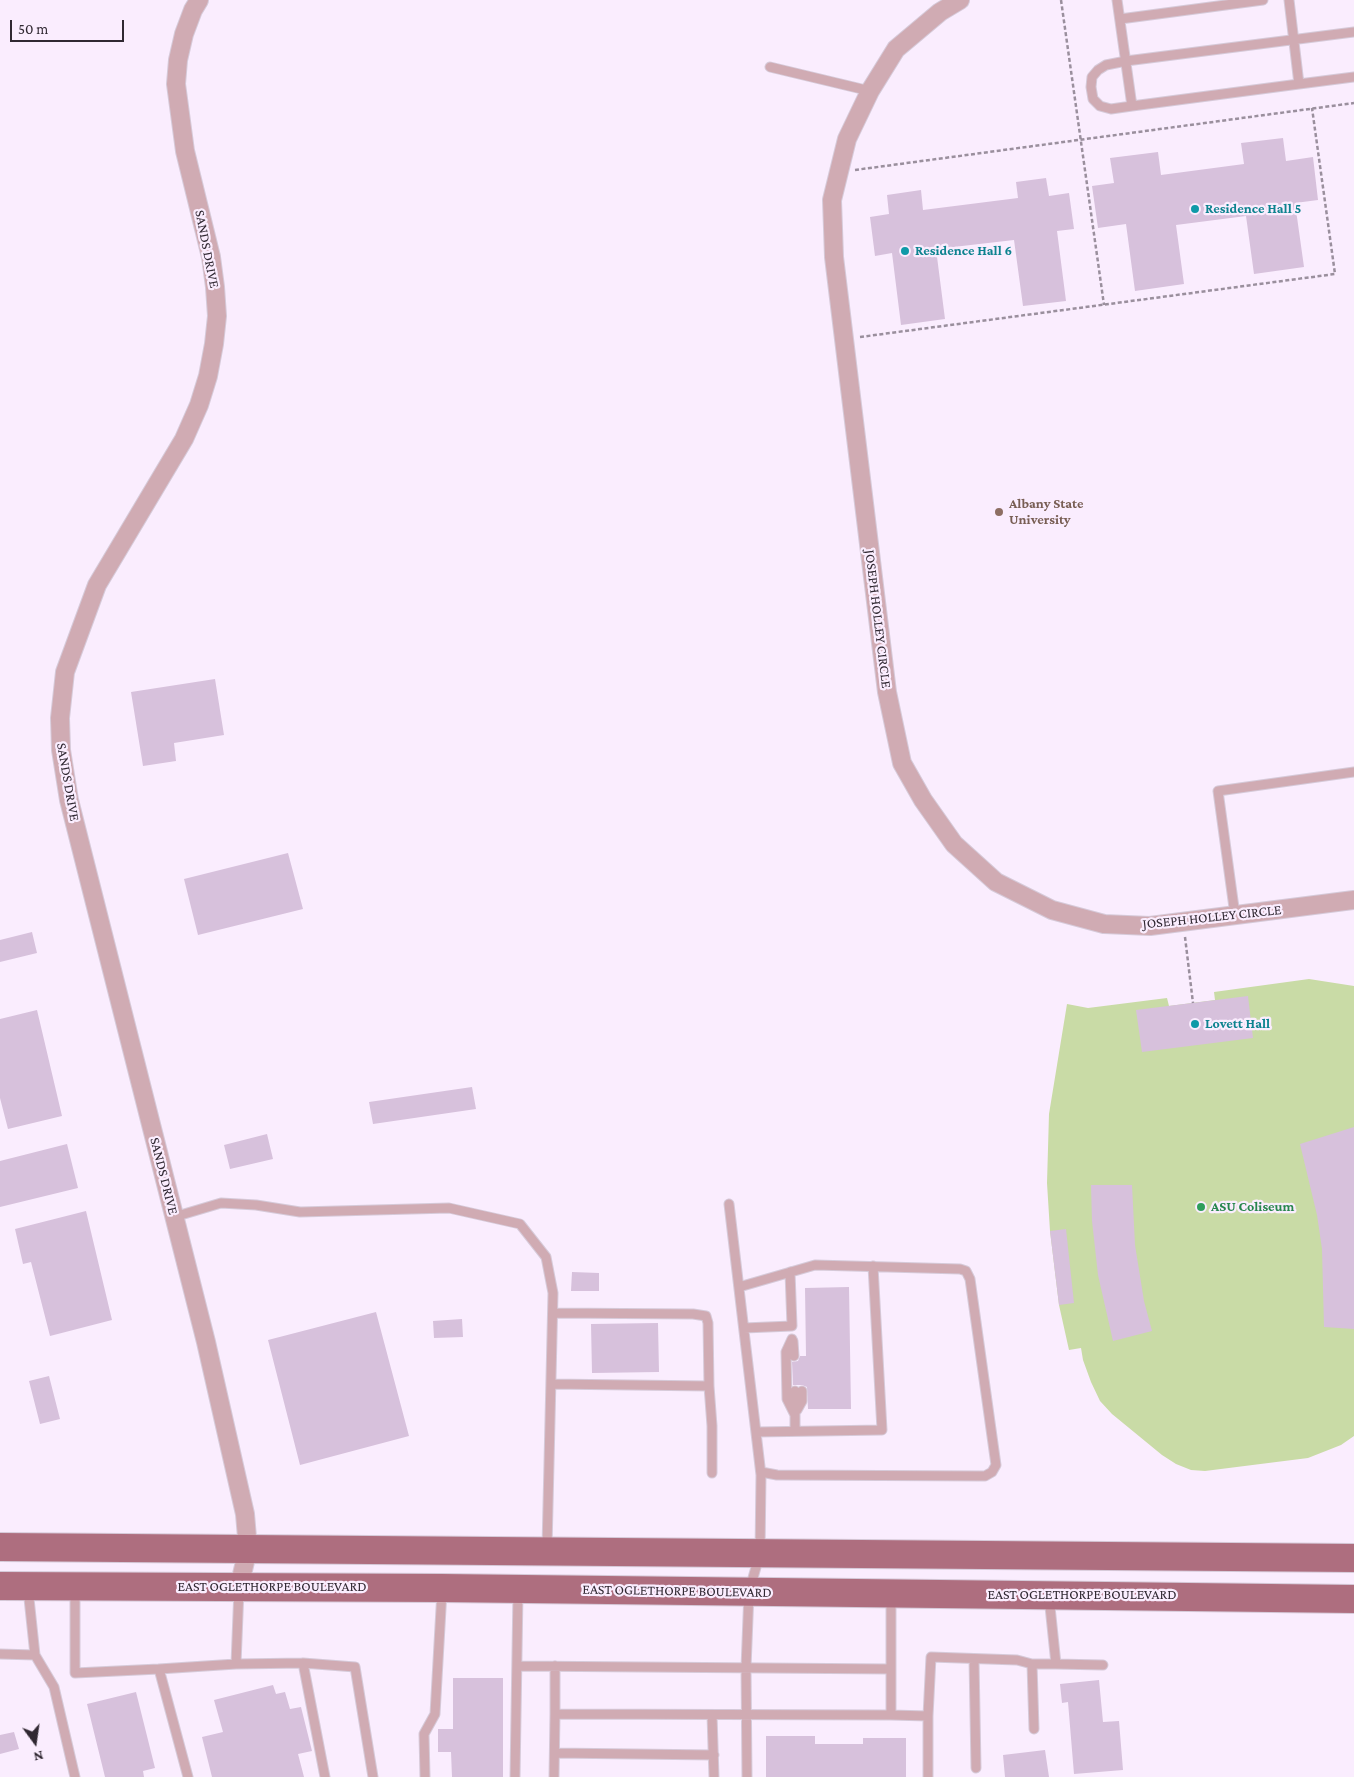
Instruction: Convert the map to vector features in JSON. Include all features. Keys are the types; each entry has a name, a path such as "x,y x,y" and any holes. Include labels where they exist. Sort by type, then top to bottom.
{"main road":[{"path":"0,1547 1354,1558"},
{"name":"EAST OGLETHORPE BOULEVARD","path":"0,1586 240,1586 1354,1599"}],"street":[{"name":"SANDS DRIVE","path":"199,0 184,34 178,60 176,84 184,150 211,258 215,287 217,316 210,368 199,405 184,439 97,585 65,672 60,718 61,750 69,800 206,1342 242,1505 248,1549 240,1586"},
{"name":"JOSEPH HOLLEY CIRCLE","path":"960,0 940,12 896,49 870,91 847,139 832,200 834,257 887,692 902,763 923,800 954,844 996,882 1052,910 1104,924 1150,926 1354,900"}],"lane":[{"path":"1117,0 1132,106"},
{"path":"1120,19 1263,0"},
{"path":"1289,0 1299,84"},
{"path":"1354,32 1106,65 1092,77 1091,87 1093,99 1100,106 1111,109 1354,77"},
{"path":"770,67 870,91"},
{"path":"1235,915 1218,791 1354,772"},
{"path":"174,1217 221,1204 256,1205 300,1212 449,1208 520,1224 546,1257 553,1293 547,1550"},
{"path":"729,1204 761,1472 760,1553 749,1592 745,1715 747,1777"},
{"path":"739,1288 815,1264 960,1268 966,1271 970,1279 996,1465 992,1472 985,1476 777,1475 761,1472"},
{"path":"756,1432 882,1430 873,1266"},
{"path":"790,1272 792,1339 797,1356"},
{"path":"553,1313 693,1314 706,1316 708,1323 712,1426 712,1473"},
{"path":"744,1328 792,1326"},
{"path":"792,1339 786,1352 787,1399 795,1415"},
{"path":"551,1384 709,1386"},
{"path":"795,1431 795,1415 802,1400 798,1391"},
{"path":"28,1586 35,1655 54,1687 75,1777"},
{"path":"74,1586 75,1673 236,1664 303,1663 355,1666 372,1777"},
{"path":"236,1664 240,1586"},
{"path":"425,1777 424,1734 435,1714 442,1588"},
{"path":"515,1777 518,1589"},
{"path":"891,1594 891,1715"},
{"path":"1049,1594 1056,1664"},
{"path":"0,1654 35,1655"},
{"path":"928,1777 928,1716 931,1657 1017,1660 1032,1664 1103,1665"},
{"path":"974,1658 976,1768"},
{"path":"303,1663 325,1777"},
{"path":"1032,1664 1034,1729"},
{"path":"517,1666 891,1669"},
{"path":"554,1777 556,1666"},
{"path":"159,1669 188,1777"},
{"path":"555,1714 928,1716"},
{"path":"712,1715 714,1777"},
{"path":"555,1753 714,1755"}],"path":[{"path":"1061,0 1104,305"},
{"path":"839,173 1354,103"},
{"path":"844,340 1335,274 1312,108"},
{"path":"1183,922 1193,1003"}],"green space":[{"name":"ASU Coliseum","path":"1309,979 1354,986 1354,1436 1341,1445 1308,1458 1205,1471 1191,1470 1176,1464 1162,1455 1112,1414 1100,1401 1091,1382 1081,1348 1069,1350 1059,1305 1050,1231 1047,1183 1049,1114 1067,1004 1088,1008 1167,998 1169,1006 1215,1000 1214,992"}],"building":[{"name":"Residence Hall 5","path":"1283,138 1286,161 1313,157 1318,200 1295,203 1304,267 1254,274 1246,216 1176,225 1184,284 1135,291 1126,224 1098,228 1092,186 1114,183 1110,158 1158,152 1161,175 1244,164 1241,143"},
{"name":"Residence Hall 6","path":"1046,178 1049,196 1069,193 1074,229 1057,231 1066,301 1023,306 1014,240 936,249 945,319 901,325 892,253 875,256 870,217 889,214 887,195 921,190 923,210 1018,198 1016,182"},
{"path":"215,679 224,735 174,743 176,761 143,766 131,692"},
{"path":"288,853 303,909 198,935 184,879"},
{"path":"32,932 37,953 0,962 0,940"},
{"name":"Lovett Hall","path":"1248,996 1253,1038 1142,1052 1136,1010"},
{"path":"37,1010 62,1116 8,1129 0,1098 0,1019"},
{"path":"472,1087 476,1109 373,1124 369,1102"},
{"path":"1354,1127 1354,1329 1324,1327 1322,1249 1317,1215 1300,1144"},
{"path":"267,1134 273,1159 230,1169 224,1145"},
{"path":"67,1144 78,1188 0,1207 0,1161"},
{"path":"1091,1185 1132,1185 1135,1245 1144,1301 1152,1331 1113,1341 1098,1275 1092,1221"},
{"path":"86,1211 112,1320 50,1336 31,1262 23,1264 15,1229"},
{"path":"1066,1229 1074,1303 1059,1305 1050,1231"},
{"path":"572,1272 599,1273 599,1291 571,1291"},
{"path":"849,1287 851,1409 808,1409 807,1387 793,1385 792,1362 798,1361 800,1356 806,1356 805,1288"},
{"path":"376,1312 409,1436 300,1465 268,1340"},
{"path":"462,1319 463,1337 434,1338 433,1321"},
{"path":"658,1323 659,1372 592,1373 591,1324"},
{"path":"49,1376 60,1419 40,1424 29,1381"},
{"path":"453,1678 503,1678 503,1777 452,1777 451,1752 438,1752 438,1729 453,1729"},
{"path":"1099,1680 1103,1722 1119,1721 1123,1770 1074,1774 1068,1702 1062,1703 1060,1684"},
{"path":"273,1685 276,1694 285,1692 290,1709 301,1707 312,1751 298,1754 304,1777 212,1777 202,1737 223,1732 214,1700"},
{"path":"136,1692 155,1768 143,1771 144,1777 105,1777 87,1704"},
{"path":"14,1732 19,1749 0,1754 0,1735"},
{"path":"766,1736 815,1736 815,1744 863,1744 863,1738 906,1738 906,1777 766,1777"},
{"path":"1045,1750 1049,1777 1005,1777 1003,1755"}],"place":[{"name":"Residence Hall 5","path":"1195,209"},
{"name":"Residence Hall 6","path":"905,251"},
{"name":"Albany State University","path":"999,512"},
{"name":"Lovett Hall","path":"1195,1024"},
{"name":"ASU Coliseum","path":"1201,1207"}]}
